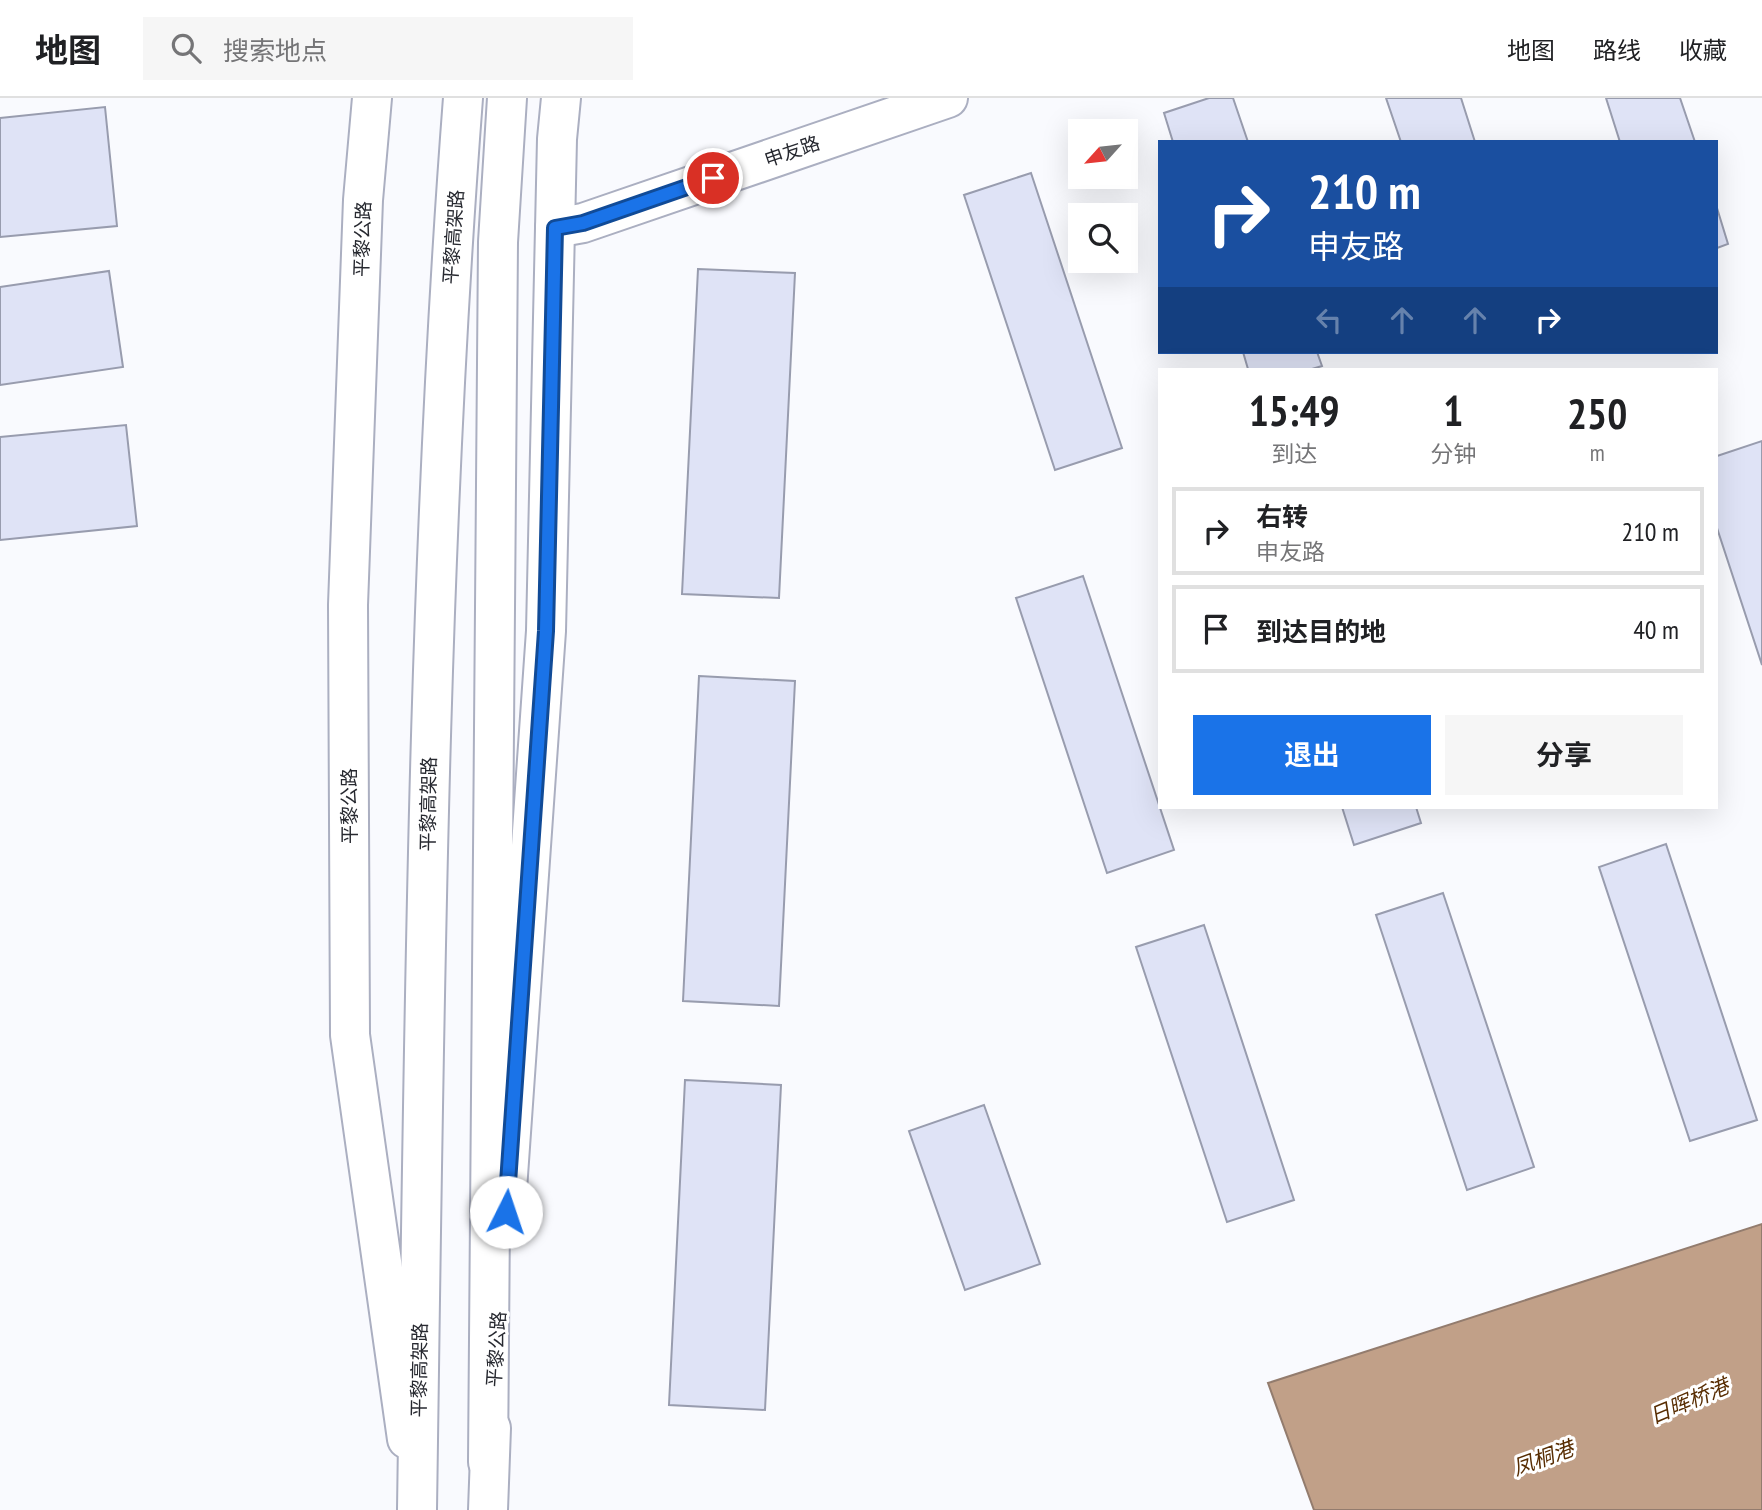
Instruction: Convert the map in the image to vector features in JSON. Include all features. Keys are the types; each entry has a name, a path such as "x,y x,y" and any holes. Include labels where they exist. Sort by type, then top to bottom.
{"main road":[{"name":"平黎公路","path":"372,98 363,200 348,605 350,1035 417,1510"},
{"name":"平黎高架路","path":"417,1510 428,787 452,247 463,98"},
{"path":"488,1462 498,242 507,98"},
{"name":"平黎公路","path":"488,1510 488,1462 546,631 555,228 561,98"},
{"name":"申友路","path":"555,228 583,223 948,98"}],"water":[{"path":"1762,1224 1762,1510 1314,1510 1268,1383"}],"building":[{"path":"1209,98 1233,98 1247,140 1172,140 1164,113"},
{"path":"1386,98 1461,98 1474,140 1400,140"},
{"path":"1606,98 1680,98 1694,140 1619,140"},
{"path":"105,107 117,226 0,237 0,118"},
{"path":"1031,173 1122,448 1055,470 964,195"},
{"path":"1718,211 1728,244 1718,248"},
{"path":"698,269 795,273 779,598 682,594"},
{"path":"109,271 123,367 0,385 0,287"},
{"path":"1244,354 1318,354 1322,366 1315,368 1248,368"},
{"path":"126,425 137,526 0,540 0,437"},
{"path":"1762,441 1762,665 1718,531 1718,456"},
{"path":"1083,576 1158,802 1158,809 1160,809 1174,850 1107,873 1016,598"},
{"path":"699,676 795,681 779,1006 683,1001"},
{"path":"1343,809 1417,809 1421,823 1354,845"},
{"path":"1666,844 1757,1120 1690,1141 1599,867"},
{"path":"1443,893 1534,1167 1467,1190 1376,915"},
{"path":"1204,925 1294,1200 1227,1222 1136,947"},
{"path":"685,1080 781,1085 765,1410 669,1405"},
{"path":"984,1105 1040,1264 965,1290 909,1131"}],"route":[{"path":"506,1212 546,631 555,228 583,223 713,178"}],"water label":[{"name":"日晖桥港","path":"1689,1401"},
{"name":"凤桐港","path":"1543,1458"}]}
